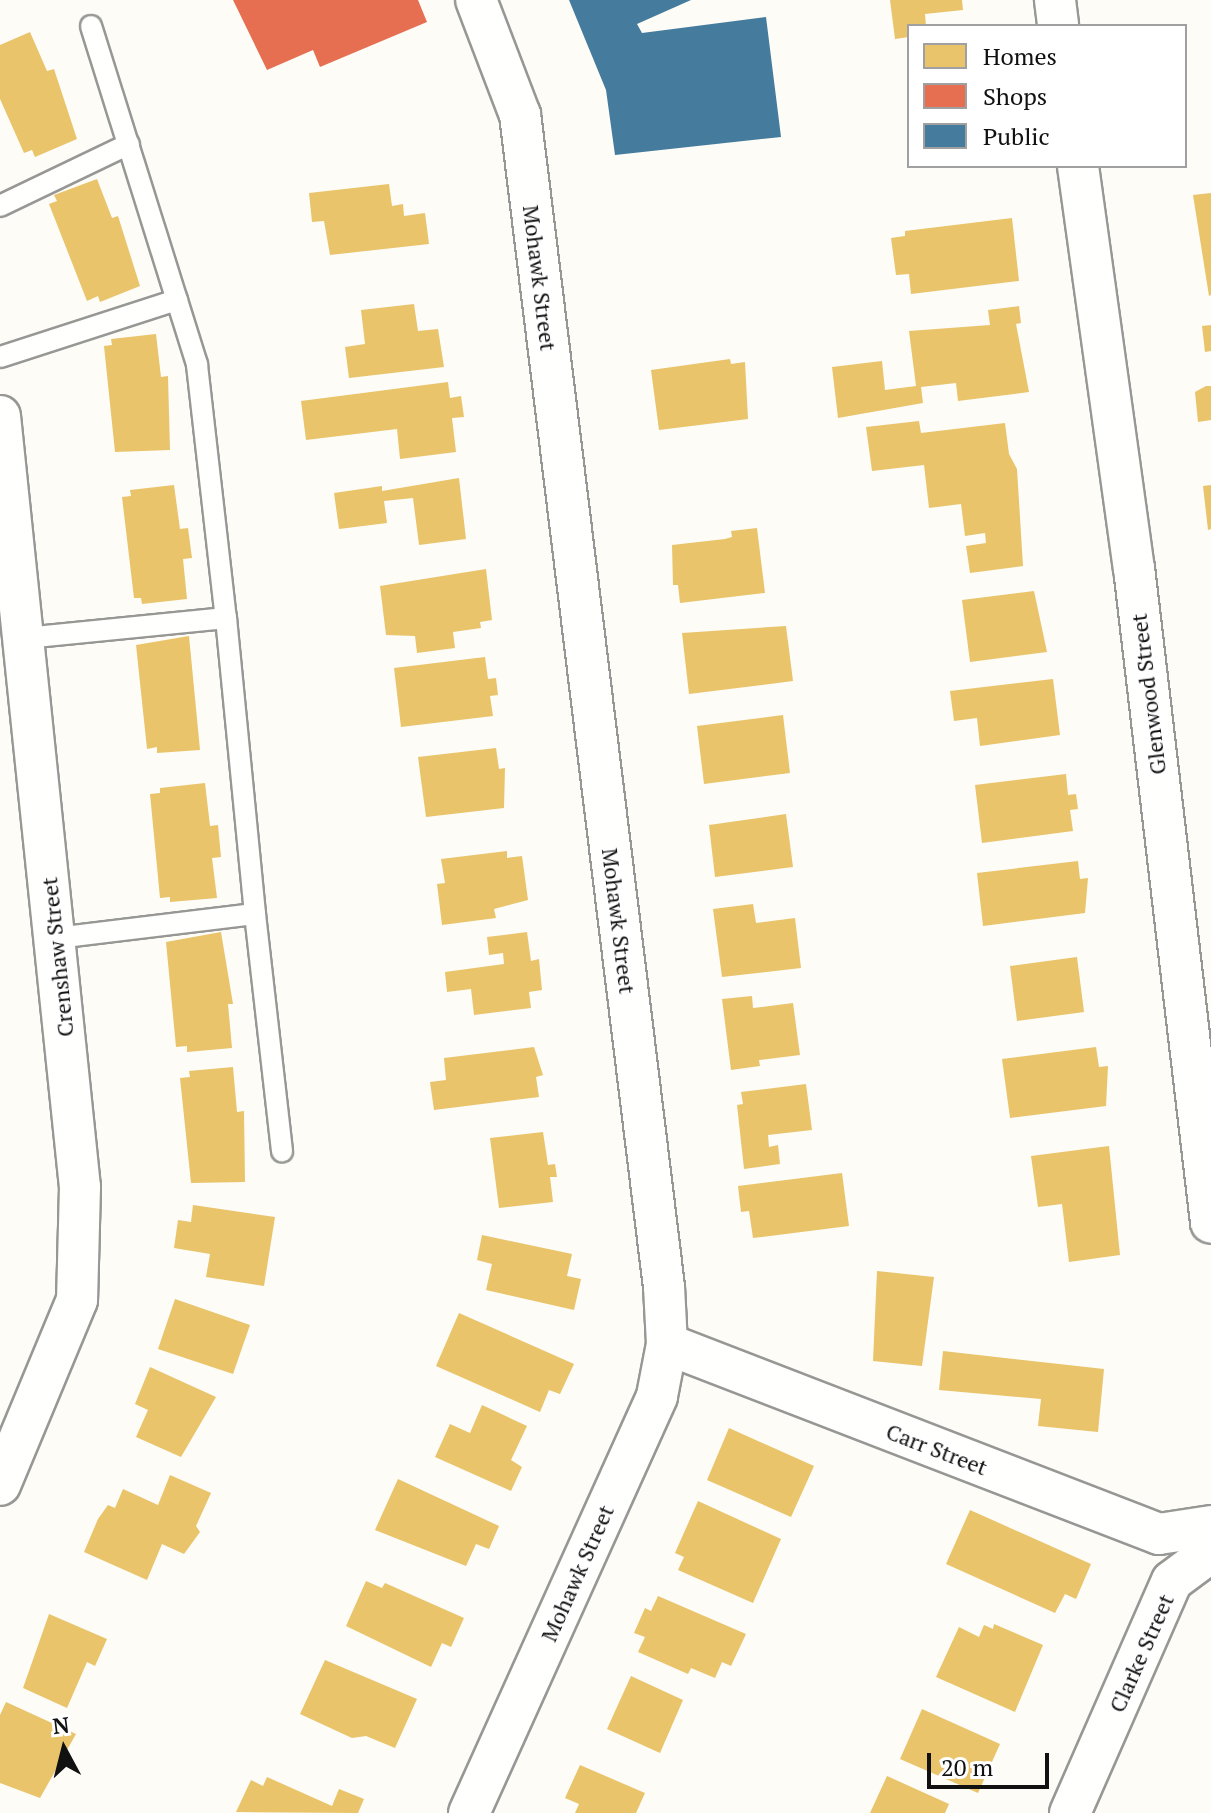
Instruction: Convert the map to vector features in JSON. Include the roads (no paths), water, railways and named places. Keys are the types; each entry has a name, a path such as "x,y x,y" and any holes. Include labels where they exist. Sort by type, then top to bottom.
{"street":[{"name":"Mohawk Street","path":"469,1813 657,1396 667,1344 664,1287 520,115 476,0"},
{"path":"1055,0 1058,24"},
{"name":"Glenwood Street","path":"1078,168 1134,568 1211,1222"},
{"name":"Crenshaw Street","path":"0,416 80,1187 77,1300 0,1485"},
{"name":"Carr Street","path":"667,1344 1159,1534 1211,1526"},
{"name":"Clarke Street","path":"1070,1813 1172,1581 1211,1552"}],"lane":[{"path":"91,26 197,365 282,1151"},
{"path":"0,206 129,144"},
{"path":"0,357 177,300"},
{"path":"25,638 226,618"},
{"path":"56,938 255,914"}]}
